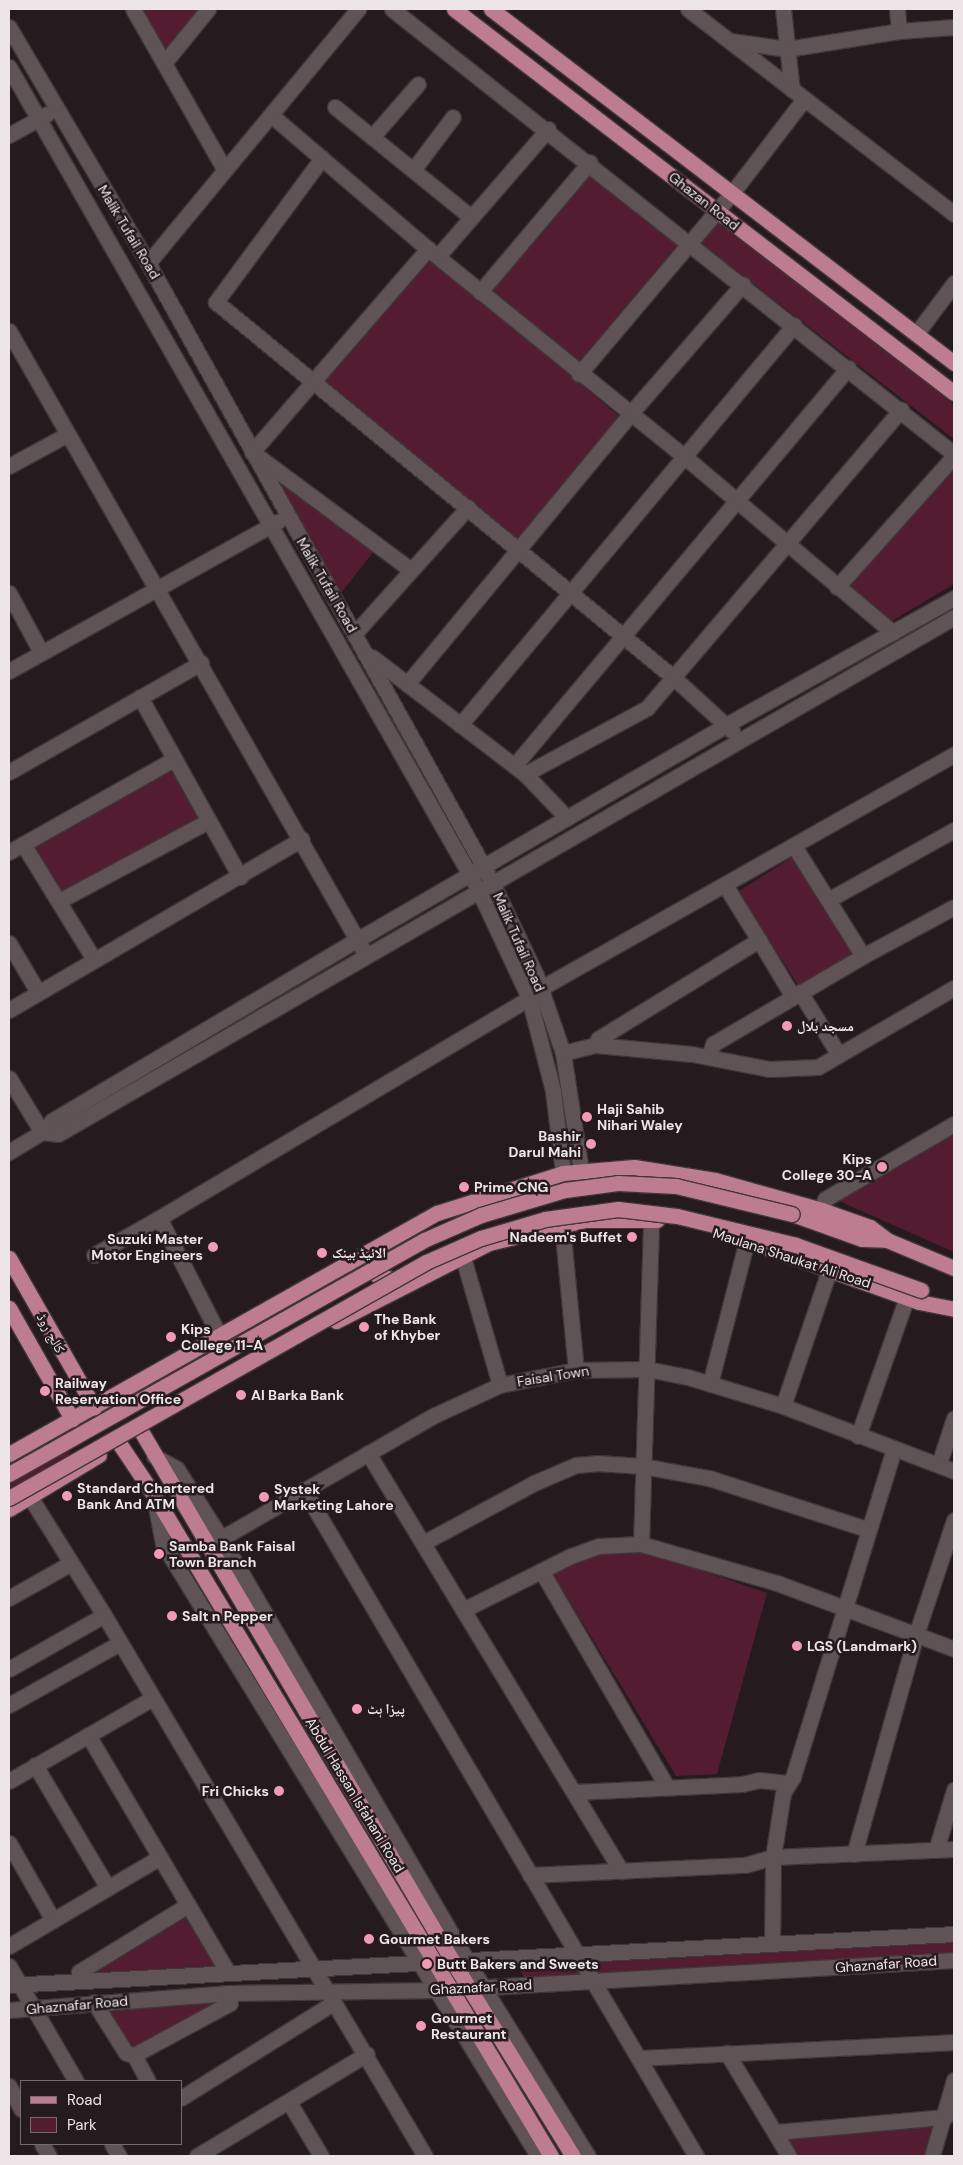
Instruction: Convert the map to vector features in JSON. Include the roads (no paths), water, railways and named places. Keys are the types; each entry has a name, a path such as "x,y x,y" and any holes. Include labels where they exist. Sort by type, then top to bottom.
{"main road":[{"name":"Ghazan Road","path":"454,9 954,394"},
{"name":"Ghazan Road","path":"491,9 954,363"},
{"path":"9,1454 436,1213 467,1201 563,1173 581,1170 634,1168 670,1172 759,1191 870,1227 887,1240 950,1265"},
{"path":"9,1474 424,1240 481,1215 566,1190 618,1183 676,1186 792,1214 862,1239 887,1240"},
{"path":"9,1498 426,1262 481,1238 545,1219 618,1209 676,1216 796,1245 922,1290 954,1308"},
{"name":"Maulana Shaukat Ali Road","path":"9,1509 140,1431 406,1283 462,1254 523,1233 585,1220 651,1219 747,1240 907,1297 954,1308"},
{"path":"388,1239 374,1263 374,1271 384,1279 406,1283"},
{"name":"کالج روڈ","path":"9,1258 94,1407"},
{"path":"327,1275 348,1280 355,1287 358,1296 355,1311"},
{"name":"کالج روڈ","path":"9,1308 72,1419"},
{"name":"Abdul Hassan Isfahani Road","path":"140,1431 207,1547 476,1988 573,2156"},
{"name":"Abdul Hassan Isfahani Road","path":"119,1443 154,1494 427,1963 551,2156"}],"street":[{"path":"133,9 225,170"},
{"path":"164,63 208,9"},
{"path":"148,262 358,9"},
{"path":"392,9 590,162 901,410 954,455 837,587"},
{"path":"688,9 954,214"},
{"path":"783,9 792,90"},
{"path":"896,9 899,31"},
{"path":"730,41 787,49 899,31 954,27"},
{"name":"Malik Tufail Road","path":"9,28 148,262 287,516 367,654 492,882 541,988 562,1053 581,1170"},
{"name":"Malik Tufail Road","path":"9,67 269,526 478,889 528,998 553,1091 563,1173"},
{"path":"372,137 418,84"},
{"path":"579,374 716,209 732,193 804,100"},
{"path":"336,107 471,217"},
{"path":"9,135 56,109"},
{"path":"271,115 480,292 579,374 685,457 786,545 893,633"},
{"path":"413,170 453,117"},
{"path":"411,570 252,452 314,381 433,252 471,217 548,129"},
{"path":"322,158 216,302 520,549 674,678 728,724 740,743"},
{"path":"480,292 590,162"},
{"path":"916,334 954,283"},
{"path":"407,684 630,414 743,284"},
{"path":"460,725 794,326"},
{"path":"9,331 302,839 366,956"},
{"path":"519,770 624,636 848,368"},
{"path":"519,770 634,716 647,708 901,410"},
{"path":"9,466 68,434"},
{"path":"355,633 468,507"},
{"path":"9,671 287,516"},
{"path":"9,593 41,652"},
{"path":"9,1152 42,1132 52,1120 358,939 728,724 954,598"},
{"path":"42,1132 58,1134 478,889 740,743 954,617"},
{"path":"367,654 519,770 567,818"},
{"path":"9,772 201,663"},
{"path":"140,698 240,877"},
{"path":"541,988 954,754"},
{"path":"9,852 174,759"},
{"path":"59,901 208,821"},
{"path":"828,900 954,830"},
{"path":"9,1010 93,958 240,877 302,839"},
{"path":"23,844 93,958"},
{"path":"794,846 863,956"},
{"path":"725,885 759,940 839,1055"},
{"path":"709,1057 713,1044 863,956 954,907"},
{"path":"596,1046 598,1039 759,940"},
{"path":"9,942 38,992"},
{"path":"562,1053 596,1046 709,1057 769,1069 818,1067 954,988"},
{"path":"94,1255 528,998"},
{"path":"9,1078 42,1132"},
{"path":"822,1210 825,1199 954,1124"},
{"path":"159,1218 219,1336"},
{"path":"641,1544 651,1219"},
{"path":"562,1225 576,1370"},
{"path":"710,1384 747,1240"},
{"path":"462,1254 500,1385"},
{"path":"783,1406 830,1268"},
{"path":"858,1436 907,1297"},
{"name":"Faisal Town","path":"207,1547 435,1415 500,1385 576,1370 647,1369 710,1384 783,1406 858,1436 940,1464 954,1471"},
{"path":"940,1464 954,1418"},
{"path":"772,1944 773,1857 783,1792 793,1776 845,1608 867,1529 894,1449"},
{"path":"368,1453 575,1792 621,1871"},
{"path":"154,1456 177,1468 221,1538 460,1962"},
{"path":"423,1543 534,1483 576,1465 642,1466 709,1478 867,1529"},
{"path":"304,1490 696,2156"},
{"path":"30,1496 104,1615 325,1990 367,2054 425,2156"},
{"path":"854,1854 916,1635 954,1520"},
{"path":"463,1610 598,1546 641,1544 777,1583 954,1649"},
{"path":"9,1598 71,1563"},
{"path":"542,1572 667,1787"},
{"path":"9,1669 104,1615"},
{"path":"9,1705 120,1643"},
{"path":"9,1781 153,1698"},
{"path":"88,1735 227,1971"},
{"path":"35,1765 108,1888"},
{"path":"575,1792 759,1780 788,1782"},
{"path":"936,1850 954,1790"},
{"path":"9,1843 54,1920"},
{"path":"530,1875 745,1865 773,1857 954,1849"},
{"path":"9,1946 160,1857"},
{"path":"79,1980 79,1972 188,1905"},
{"name":"Ghaznafar Road","path":"14,1984 227,1971 460,1962 954,1934"},
{"name":"Ghaznafar Road","path":"9,2010 229,1993 325,1990 444,1990 954,1960"},
{"path":"9,1966 14,1984 36,2009 75,2080"},
{"path":"476,1988 588,2156"},
{"path":"444,1990 538,2156"},
{"path":"94,2002 126,2053 134,2055 230,2003 229,1993"},
{"path":"182,2097 333,2003"},
{"path":"640,2058 954,2042"},
{"path":"728,2053 789,2156"},
{"path":"207,2154 367,2054"},
{"path":"134,2055 147,2080"},
{"path":"932,2156 945,2117 954,2080"},
{"path":"9,2086 16,2108"},
{"path":"289,2102 321,2156"},
{"path":"776,2132 945,2117"},
{"path":"43,2145 49,2156"},
{"path":"113,2145 119,2156"}],"place":[{"name":"مسجد بلال","path":"787,1026"},
{"name":"Haji Sahib Nihari Waley","path":"587,1117"},
{"name":"Bashir Darul Mahi","path":"591,1144"},
{"name":"Kips College 30-A","path":"882,1167"},
{"name":"Prime CNG","path":"464,1187"},
{"name":"Nadeem's Buffet","path":"632,1237"},
{"name":"Suzuki Master Motor Engineers","path":"213,1247"},
{"name":"الائیڈ بینک","path":"322,1253"},
{"name":"The Bank of Khyber","path":"364,1327"},
{"name":"Kips College 11-A","path":"171,1337"},
{"name":"Railway Reservation Office","path":"45,1391"},
{"name":"Al Barka Bank","path":"241,1395"},
{"name":"Standard Chartered Bank And ATM","path":"67,1496"},
{"name":"Systek Marketing Lahore","path":"264,1497"},
{"name":"Samba Bank Faisal Town Branch","path":"159,1554"},
{"name":"Salt n Pepper","path":"172,1616"},
{"name":"LGS (Landmark)","path":"797,1646"},
{"name":"پیزا ہٹ","path":"357,1709"},
{"name":"Fri Chicks","path":"279,1791"},
{"name":"Gourmet Bakers","path":"369,1939"},
{"name":"Butt Bakers and Sweets","path":"427,1964"},
{"name":"Gourmet Restaurant","path":"421,2026"}]}
